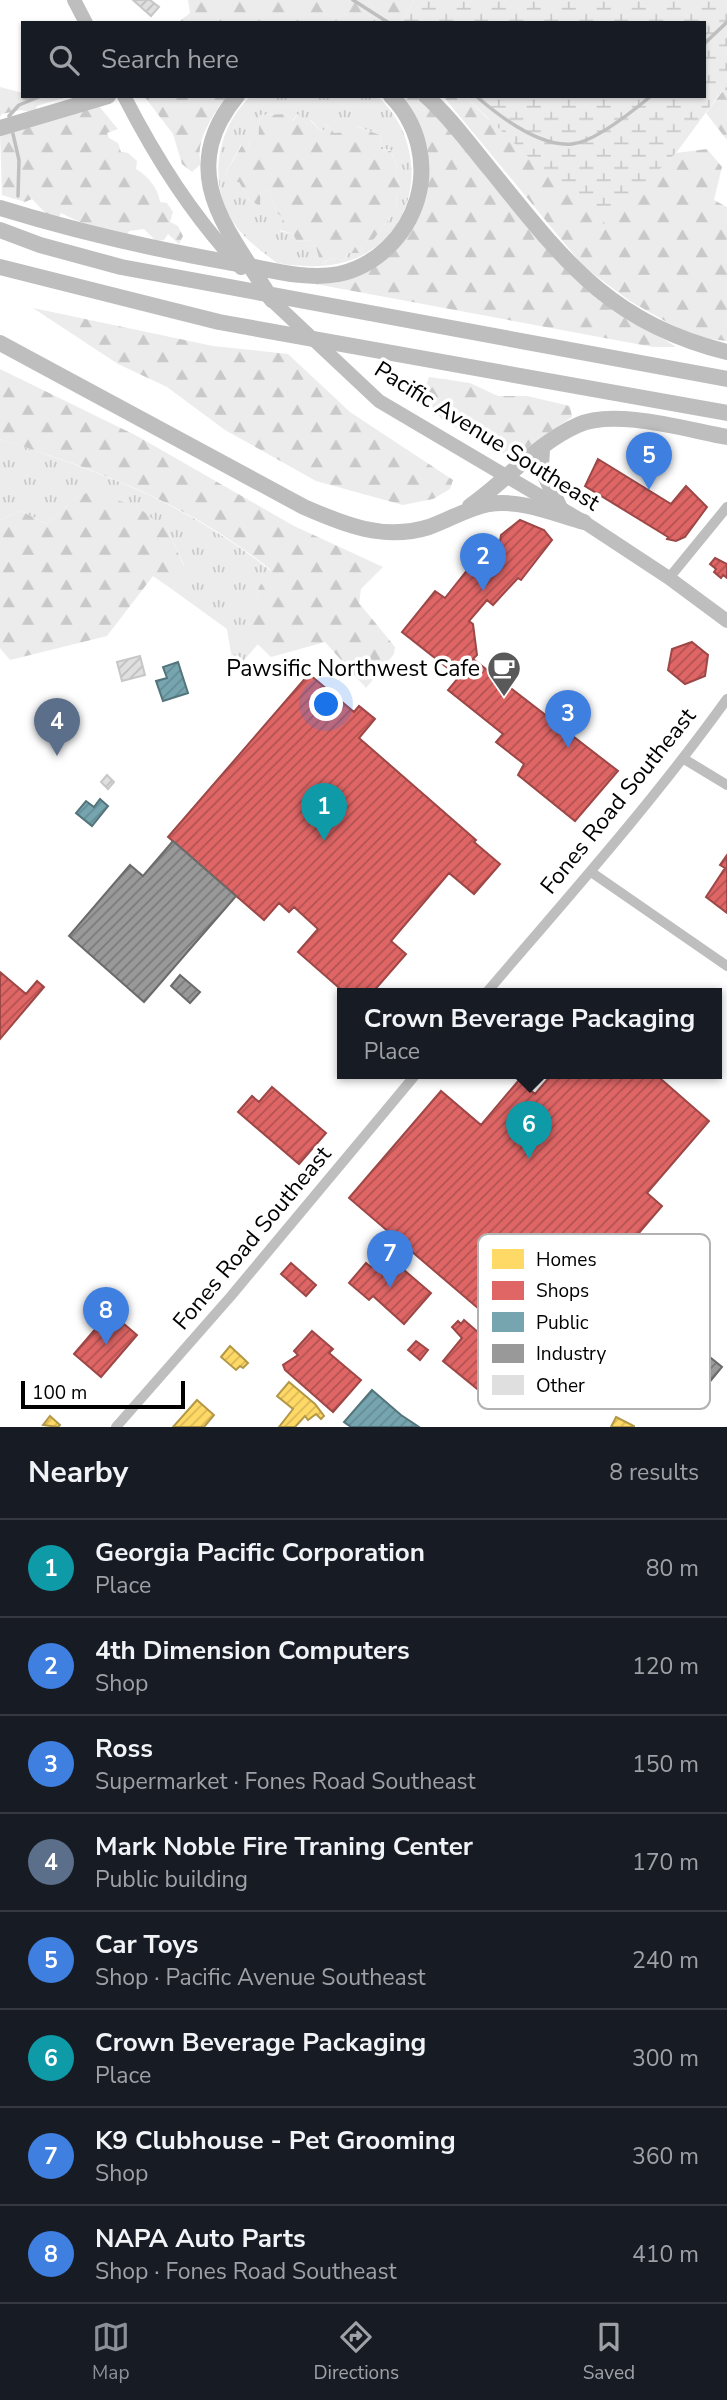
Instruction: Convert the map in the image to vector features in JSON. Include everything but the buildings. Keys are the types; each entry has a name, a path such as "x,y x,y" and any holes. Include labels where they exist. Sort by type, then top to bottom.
{"highway":[{"path":"0,128 100,98"},
{"path":"236,98 225,112 212,139 209,184 223,225 273,302"},
{"path":"0,208 64,228 170,252 292,273 327,276 354,269 381,253 399,235 416,203 421,180 418,145 409,121 392,98"},
{"path":"428,98 453,123 552,247 593,287 652,326 688,341 727,352"},
{"path":"0,230 40,245 179,278 727,379"},
{"path":"0,267 50,282 219,322 727,413"},
{"path":"0,343 304,507 345,525 398,533 426,527 490,504 520,505 584,522"},
{"path":"457,516 542,449 579,424 598,419 616,419 727,437"},
{"path":"542,449 541,467 560,508"}],"main road":[{"path":"74,0 85,21"},
{"name":"Pacific Avenue Southeast","path":"125,98 155,155 192,212 273,302 379,401 584,522 669,578 727,621"}],"street":[{"path":"669,578 727,507"},
{"name":"Fones Road Southeast","path":"490,988 684,759 727,699"},
{"path":"684,759 727,785"},
{"path":"591,872 727,966"},
{"name":"Fones Road Southeast","path":"120,1426 412,1079"}],"green space":[{"path":"188,0 414,0 402,21 180,21 190,13"},
{"path":"414,0 727,0 727,90 721,92 676,153 604,224 560,187 467,98 706,98 706,21 402,21"},
{"path":"0,87 21,92 21,98 63,98 37,106 35,113 21,110 2,114 0,117"},
{"path":"727,90 727,140 706,113 722,92"},
{"path":"146,98 225,98 206,128 200,147 201,164 192,172 182,164 173,134"},
{"path":"249,98 379,98 403,132 410,153 412,175 409,196 401,217 389,235 361,256 339,263 317,266 277,263 237,228 225,206 218,173 224,139 230,123","holes":["286,114 292,121 298,114 306,124 311,120 322,132 328,125 334,133 347,132 357,126 380,135 381,149 391,150 397,168 395,175 401,188 396,192 397,207 374,239 363,244 360,253 348,253 344,260 332,258 322,264 316,247 310,240 297,242 293,234 280,231 283,218 277,213 270,192 261,187 260,206 249,200 239,182 232,182 225,174 241,145 250,149 249,140 258,140 260,115"]},
{"path":"399,98 418,98 433,111 572,276 586,289 676,347 653,347 294,280 355,275 424,199"},
{"path":"445,98 467,98 488,119 646,182 676,153 707,149 722,167 714,200 727,207 727,341 693,337 630,301 584,267"},
{"path":"98,105 118,129 107,133 109,138 118,143 121,152 128,153 137,161 136,169 152,183 160,202 167,203 173,212 170,222 178,226 183,236 179,244 168,234 164,240 156,241 144,229 129,231 127,236 93,227 61,213 58,219 52,220 32,199 25,202 2,195 0,133"},
{"path":"286,114 293,121 298,114 306,124 310,120 322,132 328,125 334,133 347,132 356,126 380,135 381,149 391,151 397,168 395,175 401,188 396,193 397,207 374,239 363,244 360,253 348,253 344,260 332,258 321,264 316,247 310,240 297,242 293,234 280,230 283,218 277,213 270,192 261,187 260,206 249,200 239,182 232,182 225,174 242,145 250,149 249,140 258,140 260,115"},
{"path":"33,308 213,346 288,354 350,412 453,480 450,489 433,499 403,505 316,481 225,430 167,387 118,364"},
{"path":"0,369 137,436 294,526 383,567 361,589 359,603 395,647 394,654 366,688 325,642 271,657 246,633 259,587 271,570 207,525 142,491 0,439"},
{"path":"429,377 470,383 498,396 527,396 570,406 572,417 533,443 515,460 442,420 423,394"},
{"path":"0,439 74,464 142,492 207,526 271,571 259,587 247,633 258,644 234,672 227,629 173,590 184,565 168,531 78,496 47,524 21,511 0,520"},
{"path":"93,491 139,508 168,531 184,566 173,590 153,576 107,636 10,660 0,648 0,520 21,511 47,524 78,496"}],"waterway":[{"path":"353,0 386,21"},
{"path":"706,42 727,22"},
{"path":"9,116 19,105 36,98"},
{"path":"478,98 520,129 559,144 572,144 592,138 648,98"},
{"path":"13,134 19,160 18,196"}],"place":[{"name":"Car Toys","path":"649,490"},
{"name":"4th Dimension Computers","path":"483,591"},
{"name":"Pawsific Northwest Cafe","path":"504,698"},
{"name":"Ross","path":"568,748"},
{"name":"Mark Noble Fire Traning Center","path":"57,756"},
{"name":"Georgia Pacific Corporation","path":"324,841"},
{"name":"Crown Beverage Packaging","path":"529,1159"},
{"name":"K9 Clubhouse - Pet Grooming","path":"390,1288"},
{"name":"NAPA Auto Parts","path":"106,1345"}]}
